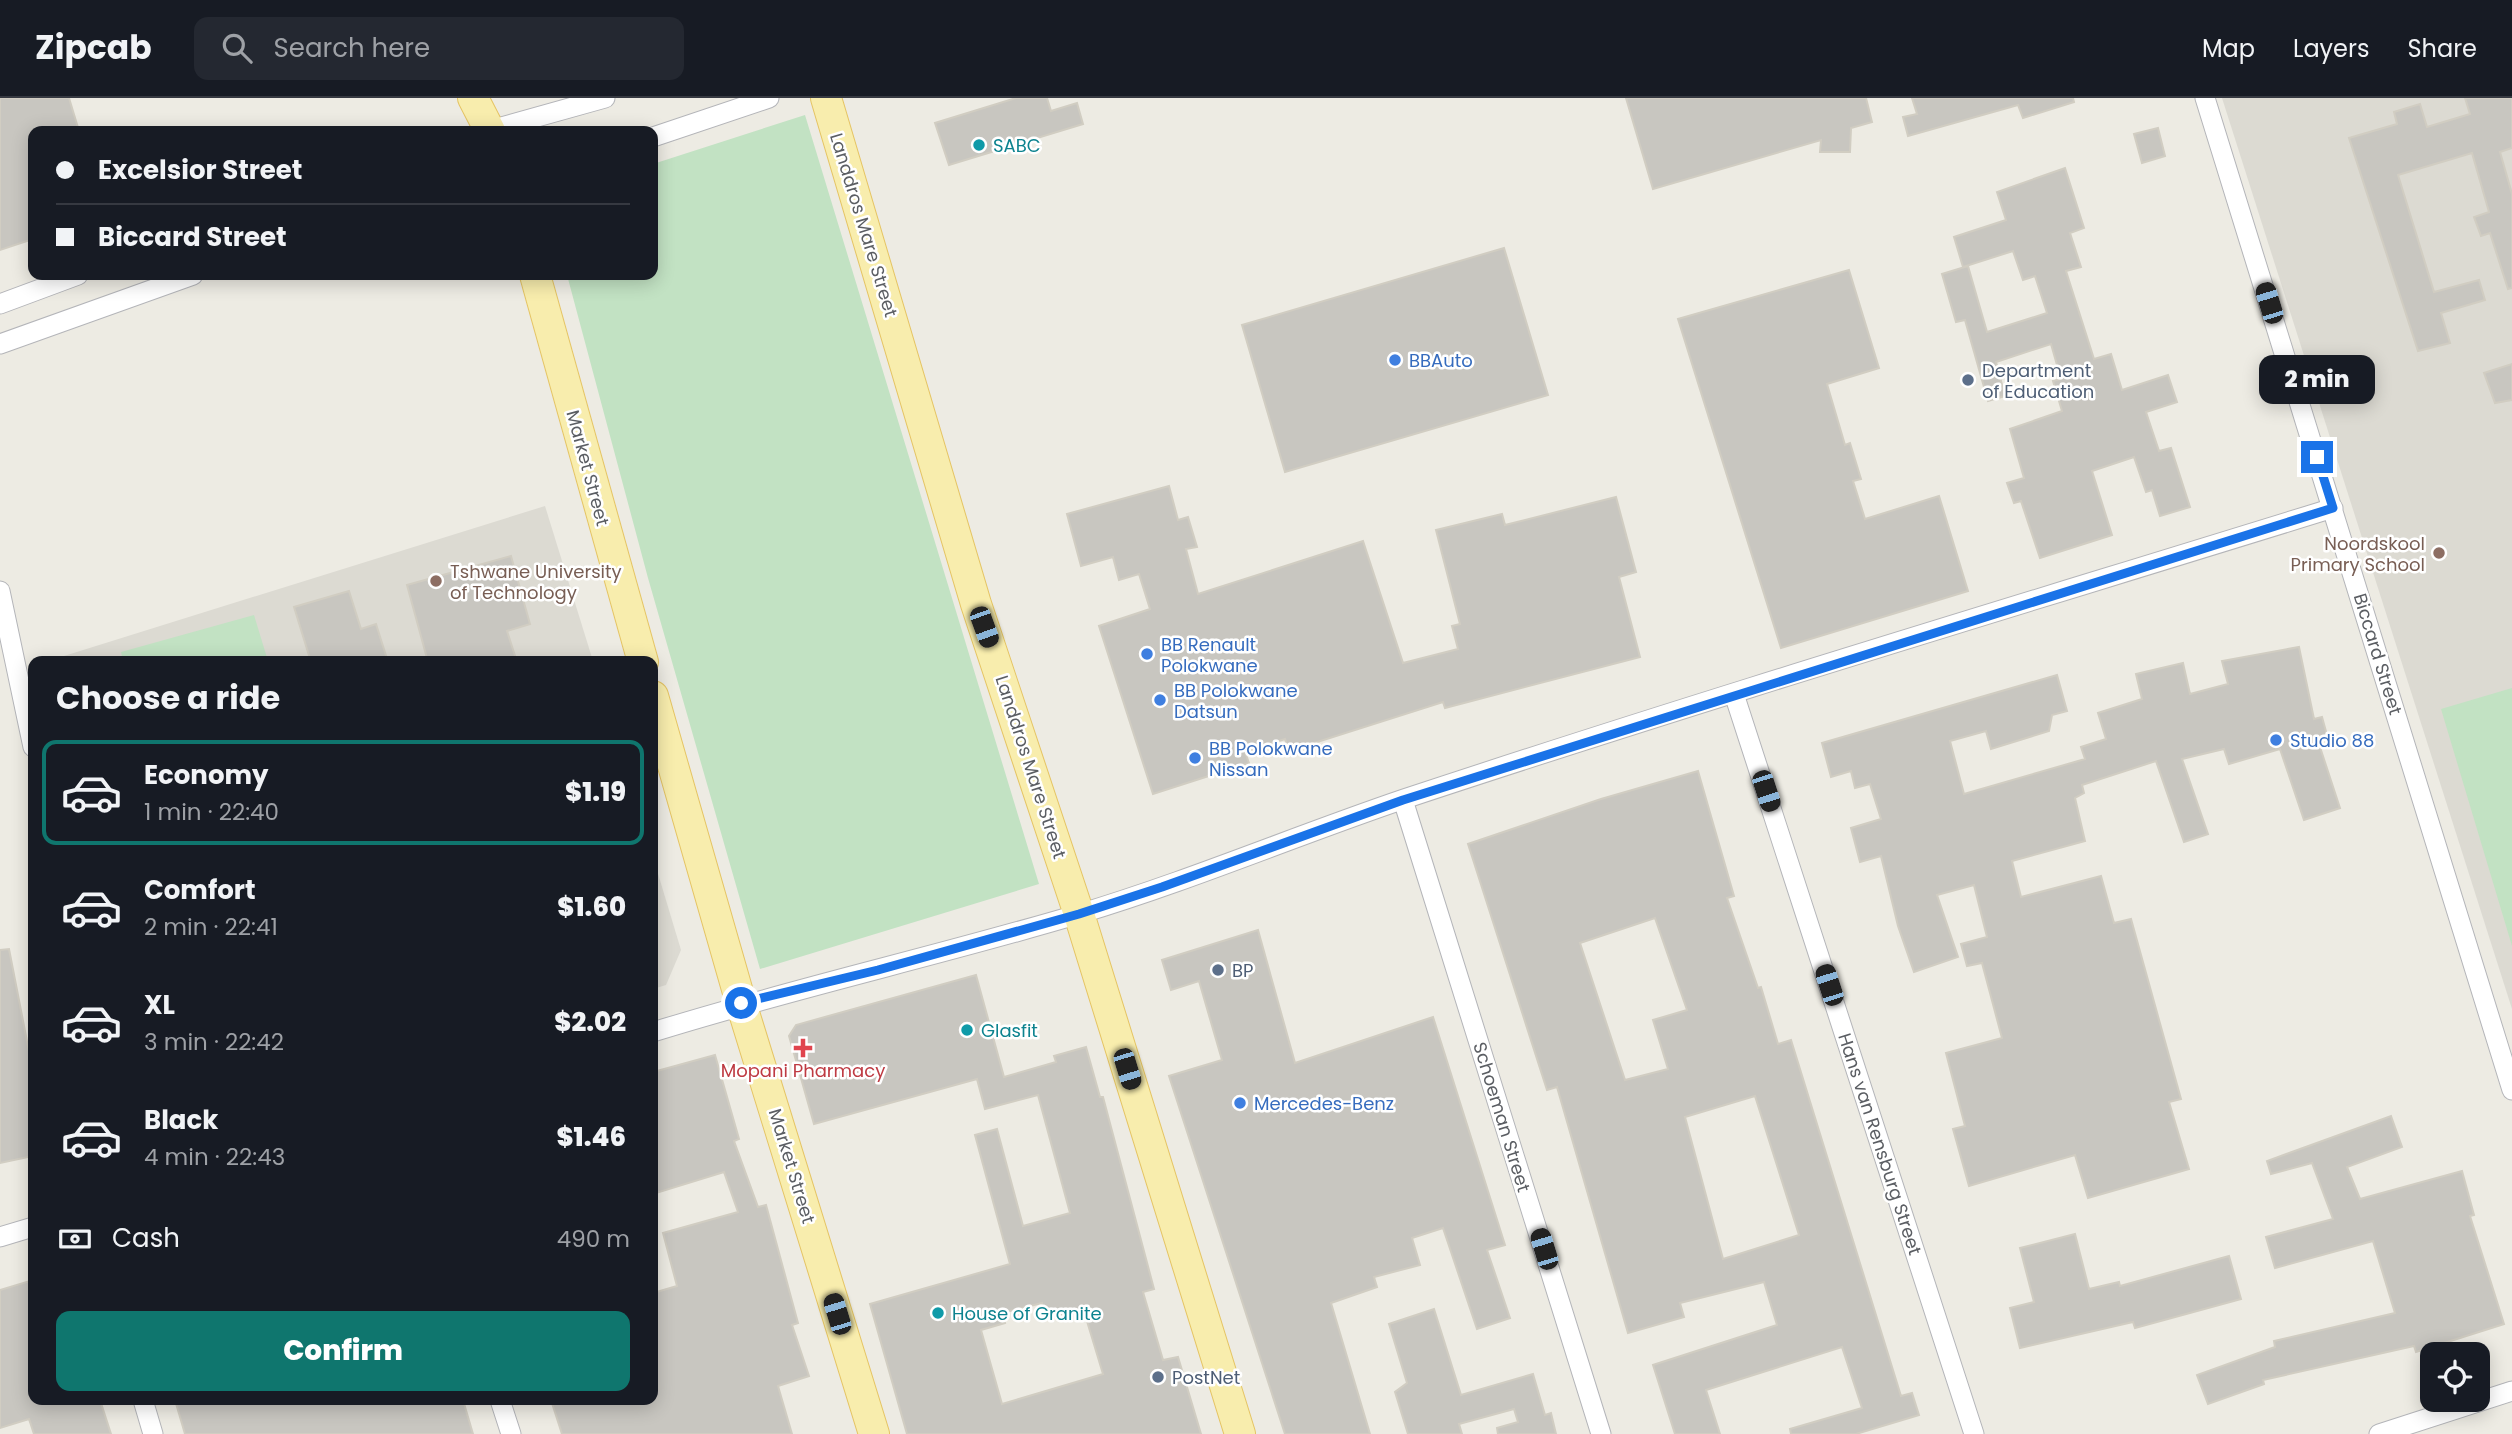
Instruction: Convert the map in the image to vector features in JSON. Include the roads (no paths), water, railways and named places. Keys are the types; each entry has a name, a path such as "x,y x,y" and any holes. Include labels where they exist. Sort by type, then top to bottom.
{"main road":[{"path":"474,98 487,126"},
{"name":"Landdros Mare Street","path":"826,98 976,604 1079,914 1240,1434"},
{"name":"Market Street","path":"536,280 641,656"},
{"name":"Market Street","path":"658,713 741,1003 874,1434"}],"street":[{"path":"507,126 605,98"},
{"path":"658,135 769,98"},
{"name":"Biccard Street","path":"2205,98 2512,1090"},
{"path":"0,304 65,280"},
{"path":"4,346 179,280"},
{"path":"658,1030 741,1003 878,970 1079,914 1403,800 2333,508"},
{"path":"0,591 28,723"},
{"name":"Hans van Rensburg Street","path":"1734,694 1974,1434"},
{"name":"Schoeman Street","path":"1403,800 1601,1434"},
{"path":"0,1237 28,1229"},
{"path":"2379,1434 2512,1391"},
{"path":"144,1405 153,1434"},
{"path":"502,1405 511,1434"}],"place":[{"name":"SABC","path":"979,145"},
{"name":"BBAuto","path":"1395,360"},
{"name":"Department of Education","path":"1968,380"},
{"name":"Noordskool Primary School","path":"2439,553"},
{"name":"Tshwane University of Technology","path":"436,581"},
{"name":"BB Renault Polokwane","path":"1147,654"},
{"name":"BB Polokwane Datsun","path":"1160,700"},
{"name":"Studio 88","path":"2276,740"},
{"name":"BB Polokwane Nissan","path":"1195,758"},
{"name":"BP","path":"1218,970"},
{"name":"Glasfit","path":"967,1030"},
{"name":"Mopani Pharmacy","path":"803,1048"},
{"name":"Mercedes-Benz","path":"1240,1103"},
{"name":"House of Granite","path":"938,1313"},
{"name":"PostNet","path":"1158,1377"}]}
